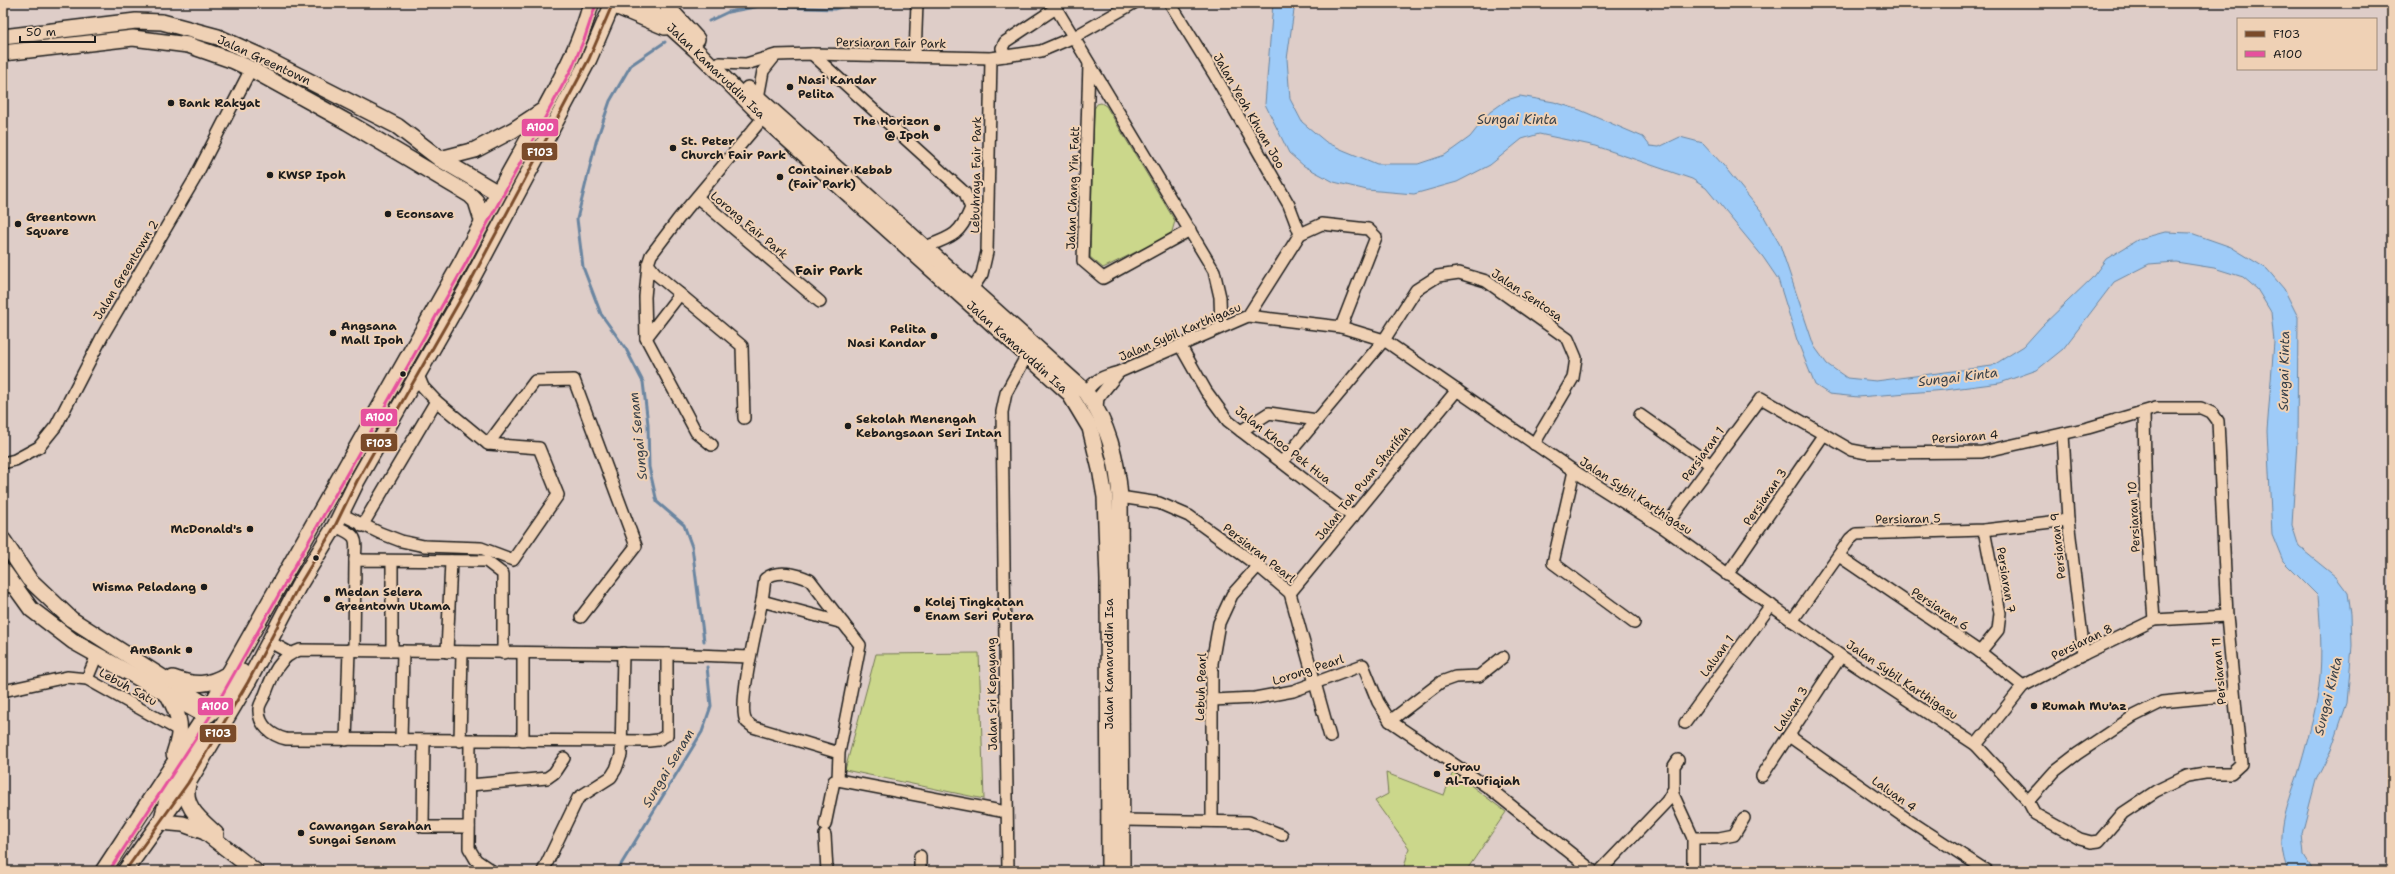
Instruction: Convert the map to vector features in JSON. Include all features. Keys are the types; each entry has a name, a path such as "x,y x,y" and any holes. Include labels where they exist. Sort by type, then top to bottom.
{"main road":[{"path":"556,90 576,45 590,3"},
{"name":"Jalan Kamaruddin Isa","path":"644,3 681,29 720,63 758,98 767,113 925,247 972,289 1031,350 1069,393 1090,428 1105,497 1108,579 1109,871"},
{"name":"Jalan Kamaruddin Isa","path":"664,3 681,29 767,113 1031,350 1086,392 1097,407 1108,432 1118,469 1120,497 1122,871"},
{"path":"673,3 681,29"},
{"path":"103,871 208,712 228,674 462,262 482,220 544,110 574,63 608,4"},
{"path":"608,4 681,29"},
{"path":"208,712 225,701 254,652 298,587 338,520 357,481 467,288 589,59 608,4"},
{"name":"Jalan Greentown","path":"3,37 136,21 162,22 218,37 268,60 397,126 440,159 498,193"},
{"name":"Jalan Greentown","path":"3,53 133,38 188,45 234,61 347,122 470,195 476,201 482,220"},
{"path":"440,159 475,150 513,130 544,110"},
{"path":"467,288 471,260 496,209 498,193"},
{"path":"1086,392 1084,402 1092,420 1090,428"},
{"path":"1100,469 1113,490 1120,497"},
{"path":"337,483 346,487 357,481"},
{"path":"3,540 28,579 71,619 146,668 208,712 210,723 170,789 160,822"},
{"path":"3,570 8,586 31,609 74,642 168,695 208,712"},
{"path":"125,871 188,783 270,642 298,587"},
{"path":"146,668 188,684 200,685 210,683 228,674"},
{"path":"167,772 180,731 180,718 168,695"},
{"path":"188,783 185,795 188,803 195,813 232,848 266,871"},
{"path":"160,822 183,824 205,832 255,871"}],"street":[{"path":"915,56 918,3"},
{"name":"Persiaran Fair Park","path":"720,63 746,64 776,55 812,54 991,58 1041,51 1074,37 1134,3"},
{"name":"Jalan Yeoh Khuan Joo","path":"1170,3 1214,74 1289,205 1300,234"},
{"path":"1006,56 1002,48 1005,42 1055,5 1214,271 1220,296 1221,327"},
{"path":"246,50 250,69 268,60"},
{"path":"812,54 965,193 971,208 964,225 951,237 925,247"},
{"path":"758,98 762,71 776,55"},
{"name":"Lebuhraya Fair Park","path":"972,289 982,274 987,252 991,58"},
{"name":"Jalan Chang Yin Fatt","path":"1090,63 1084,261 1103,278 1190,230"},
{"name":"Jalan Greentown 2","path":"3,462 14,460 39,447 56,426 103,335 194,180 250,69"},
{"path":"712,445 696,432 646,338 645,297 648,264 651,255 767,113"},
{"name":"Lorong Fair Park","path":"698,198 820,302"},
{"path":"1248,316 1300,234 1322,224 1368,229 1376,237 1341,327"},
{"path":"648,264 680,294 742,346 744,418"},
{"name":"Jalan Sentosa","path":"1282,462 1384,340 1416,290 1438,276 1459,273 1486,281 1568,339 1576,358 1573,378 1534,444"},
{"path":"646,338 680,294"},
{"name":"Jalan Sybil Karthigasu","path":"1086,392 1094,381 1119,372 1248,316 1341,327 1384,340 1574,471 1664,528 1726,575 1771,605 1841,656 1976,745 2028,801 2035,814 2080,839 2091,842"},
{"name":"Jalan Khoo Pek Hua","path":"1180,345 1206,391 1228,420 1353,518"},
{"name":"Jalan Sri Kepayang","path":"1008,871 1006,812 1002,412 1006,393 1031,350"},
{"name":"Jalan Sybil Karthigasu","path":"1097,407 1098,398 1119,372"},
{"path":"338,520 362,526 401,541 424,546 481,548 513,560 558,495 539,448 488,444 436,401 423,387 418,375"},
{"path":"488,444 535,381 574,380 636,546 581,617"},
{"name":"Jalan Toh Puan Sharifah","path":"1290,593 1457,390"},
{"name":"Persiaran 4","path":"1764,399 1851,450 1883,454 1982,452 2063,434 2156,408 2201,408"},
{"name":"Persiaran 1","path":"1664,528 1758,400 1764,399"},
{"path":"362,526 436,401"},
{"name":"Persiaran 11","path":"2091,842 2099,841 2124,814 2156,791 2187,776 2205,773 2231,773 2238,769 2241,764 2227,616 2218,421 2212,413 2201,408"},
{"name":"Persiaran 10","path":"2144,412 2146,514 2154,620"},
{"path":"1241,431 1269,413 1317,420"},
{"path":"1640,415 1711,465"},
{"name":"Persiaran 3","path":"1726,575 1824,434"},
{"name":"Persiaran 9","path":"2063,434 2068,520 2084,654"},
{"path":"1574,471 1553,563 1634,623"},
{"name":"Persiaran Pearl","path":"1120,497 1159,503 1189,516 1258,566 1290,593 1330,737"},
{"path":"338,520 354,535 356,539 346,740"},
{"name":"Persiaran 5","path":"1792,621 1850,540 1856,534 1984,530 2068,520"},
{"name":"Persiaran 7","path":"1980,652 1998,630 2000,613 1984,530"},
{"name":"Persiaran 6","path":"1840,556 1980,652 2023,686"},
{"path":"355,560 486,561 503,574 503,653"},
{"path":"392,561 398,651 401,741"},
{"path":"447,652 451,561"},
{"name":"Lebuh Pearl","path":"1212,821 1212,663 1219,623 1232,595 1258,566"},
{"path":"838,780 839,753 860,645 810,580 804,577 778,573 770,575 765,578 762,601 750,657 743,711 746,721 753,727 839,753"},
{"path":"762,601 843,623"},
{"name":"Laluan 1","path":"1685,723 1771,605"},
{"name":"Persiaran 8","path":"1976,745 2023,686 2084,654 2154,620 2227,616"},
{"path":"270,642 290,653"},
{"path":"667,654 667,735 658,740 401,741 286,739 268,732 261,720 259,710 276,668 290,653 300,650 667,654 750,657"},
{"path":"462,652 465,741 470,785 469,848 476,860 492,871"},
{"path":"523,653 523,741"},
{"path":"543,871 578,798 611,777 616,769 621,755 622,741 623,654"},
{"name":"Lebuh Satu","path":"97,655 87,679 180,731"},
{"name":"Laluan 3","path":"1762,776 1841,656"},
{"path":"1503,657 1479,676 1455,678 1441,682 1390,720 1489,788 1593,871"},
{"name":"Lorong Pearl","path":"1212,700 1255,698 1293,691 1363,665 1378,702 1390,720"},
{"path":"3,691 67,677 87,679"},
{"path":"2028,801 2055,771 2077,754 2134,716 2162,702 2234,694"},
{"name":"Laluan 4","path":"1789,736 1907,819 1987,871"},
{"path":"424,741 424,827 469,827"},
{"path":"470,785 547,778 554,773 564,758"},
{"path":"1600,871 1667,801 1674,789 1674,766 1678,760"},
{"path":"827,871 825,830 834,781 838,780 1006,812"},
{"path":"1672,792 1693,838 1693,871"},
{"path":"1693,838 1719,838 1734,834 1744,818"},
{"path":"1122,820 1249,822 1282,835"},
{"path":"920,856 920,871"}],"green space":[{"path":"1101,103 1106,106 1175,221 1171,235 1103,268 1090,257 1094,109 1097,104"},
{"path":"979,653 984,799 845,770 876,654"},
{"path":"1453,772 1506,812 1466,871 1403,871 1409,848 1375,801 1388,794 1386,773 1444,795"}],"water":[{"name":"Sungai Kinta","path":"1273,3 1295,3 1287,59 1290,99 1302,122 1326,142 1377,164 1418,164 1445,155 1470,137 1490,112 1507,100 1520,96 1554,102 1580,110 1643,137 1650,146 1659,147 1680,137 1703,143 1762,213 1780,245 1814,346 1827,364 1847,378 1876,381 1992,366 2024,346 2042,326 2092,278 2106,259 2139,239 2165,232 2191,233 2231,247 2267,269 2284,289 2298,317 2297,442 2292,525 2299,547 2336,577 2348,593 2351,614 2352,646 2347,703 2330,753 2316,780 2302,834 2304,855 2314,871 2288,871 2282,846 2282,834 2286,810 2311,728 2319,687 2321,648 2318,596 2283,561 2272,534 2267,431 2274,342 2271,312 2257,289 2243,277 2214,268 2176,262 2149,264 2114,282 2063,349 2037,370 2000,383 1945,390 1858,397 1829,394 1815,385 1797,340 1778,279 1763,257 1706,188 1692,179 1596,146 1539,134 1522,139 1490,165 1457,182 1414,194 1367,190 1334,182 1304,166 1289,153 1265,104"}],"waterway":[{"name":"Sungai Senam","path":"709,21 728,12 760,6 834,9 856,3"},
{"name":"Sungai Senam","path":"665,42 631,65 610,101 596,142 577,219 583,267 601,314 626,349 643,382 648,424 649,467 657,502 684,525 692,547 704,641"},
{"name":"Sungai Senam","path":"617,871 702,732 711,706 707,667"}],"transit line":[{"name":"F103","path":"125,871 188,783 248,682 298,587 335,526 357,481 467,288 589,59 613,3"},
{"name":"A100","path":"109,871 209,718 466,263 572,68 585,37 596,4"}],"place":[{"name":"Nasi Kandar Pelita","path":"790,87"},
{"name":"Bank Rakyat","path":"171,103"},
{"name":"The Horizon @ Ipoh","path":"937,128"},
{"name":"St. Peter Church Fair Park","path":"673,148"},
{"name":"KWSP Ipoh","path":"270,175"},
{"name":"Container Kebab (Fair Park)","path":"780,177"},
{"name":"Econsave","path":"388,214"},
{"name":"Greentown Square","path":"18,224"},
{"name":"Angsana Mall Ipoh","path":"333,333"},
{"name":"Pelita Nasi Kandar","path":"934,336"},
{"name":"Sekolah Menengah Kebangsaan Seri Intan","path":"848,426"},
{"name":"McDonald's","path":"250,529"},
{"name":"Wisma Peladang","path":"204,587"},
{"name":"Medan Selera Greentown Utama","path":"327,599"},
{"name":"Kolej Tingkatan Enam Seri Putera","path":"917,609"},
{"name":"AmBank","path":"189,650"},
{"name":"Rumah Mu'az","path":"2034,706"},
{"name":"Surau Al-Taufiqiah","path":"1437,774"},
{"name":"Cawangan Serahan Sungai Senam","path":"301,833"}],"district":[{"name":"Fair Park","path":"829,270"}]}
